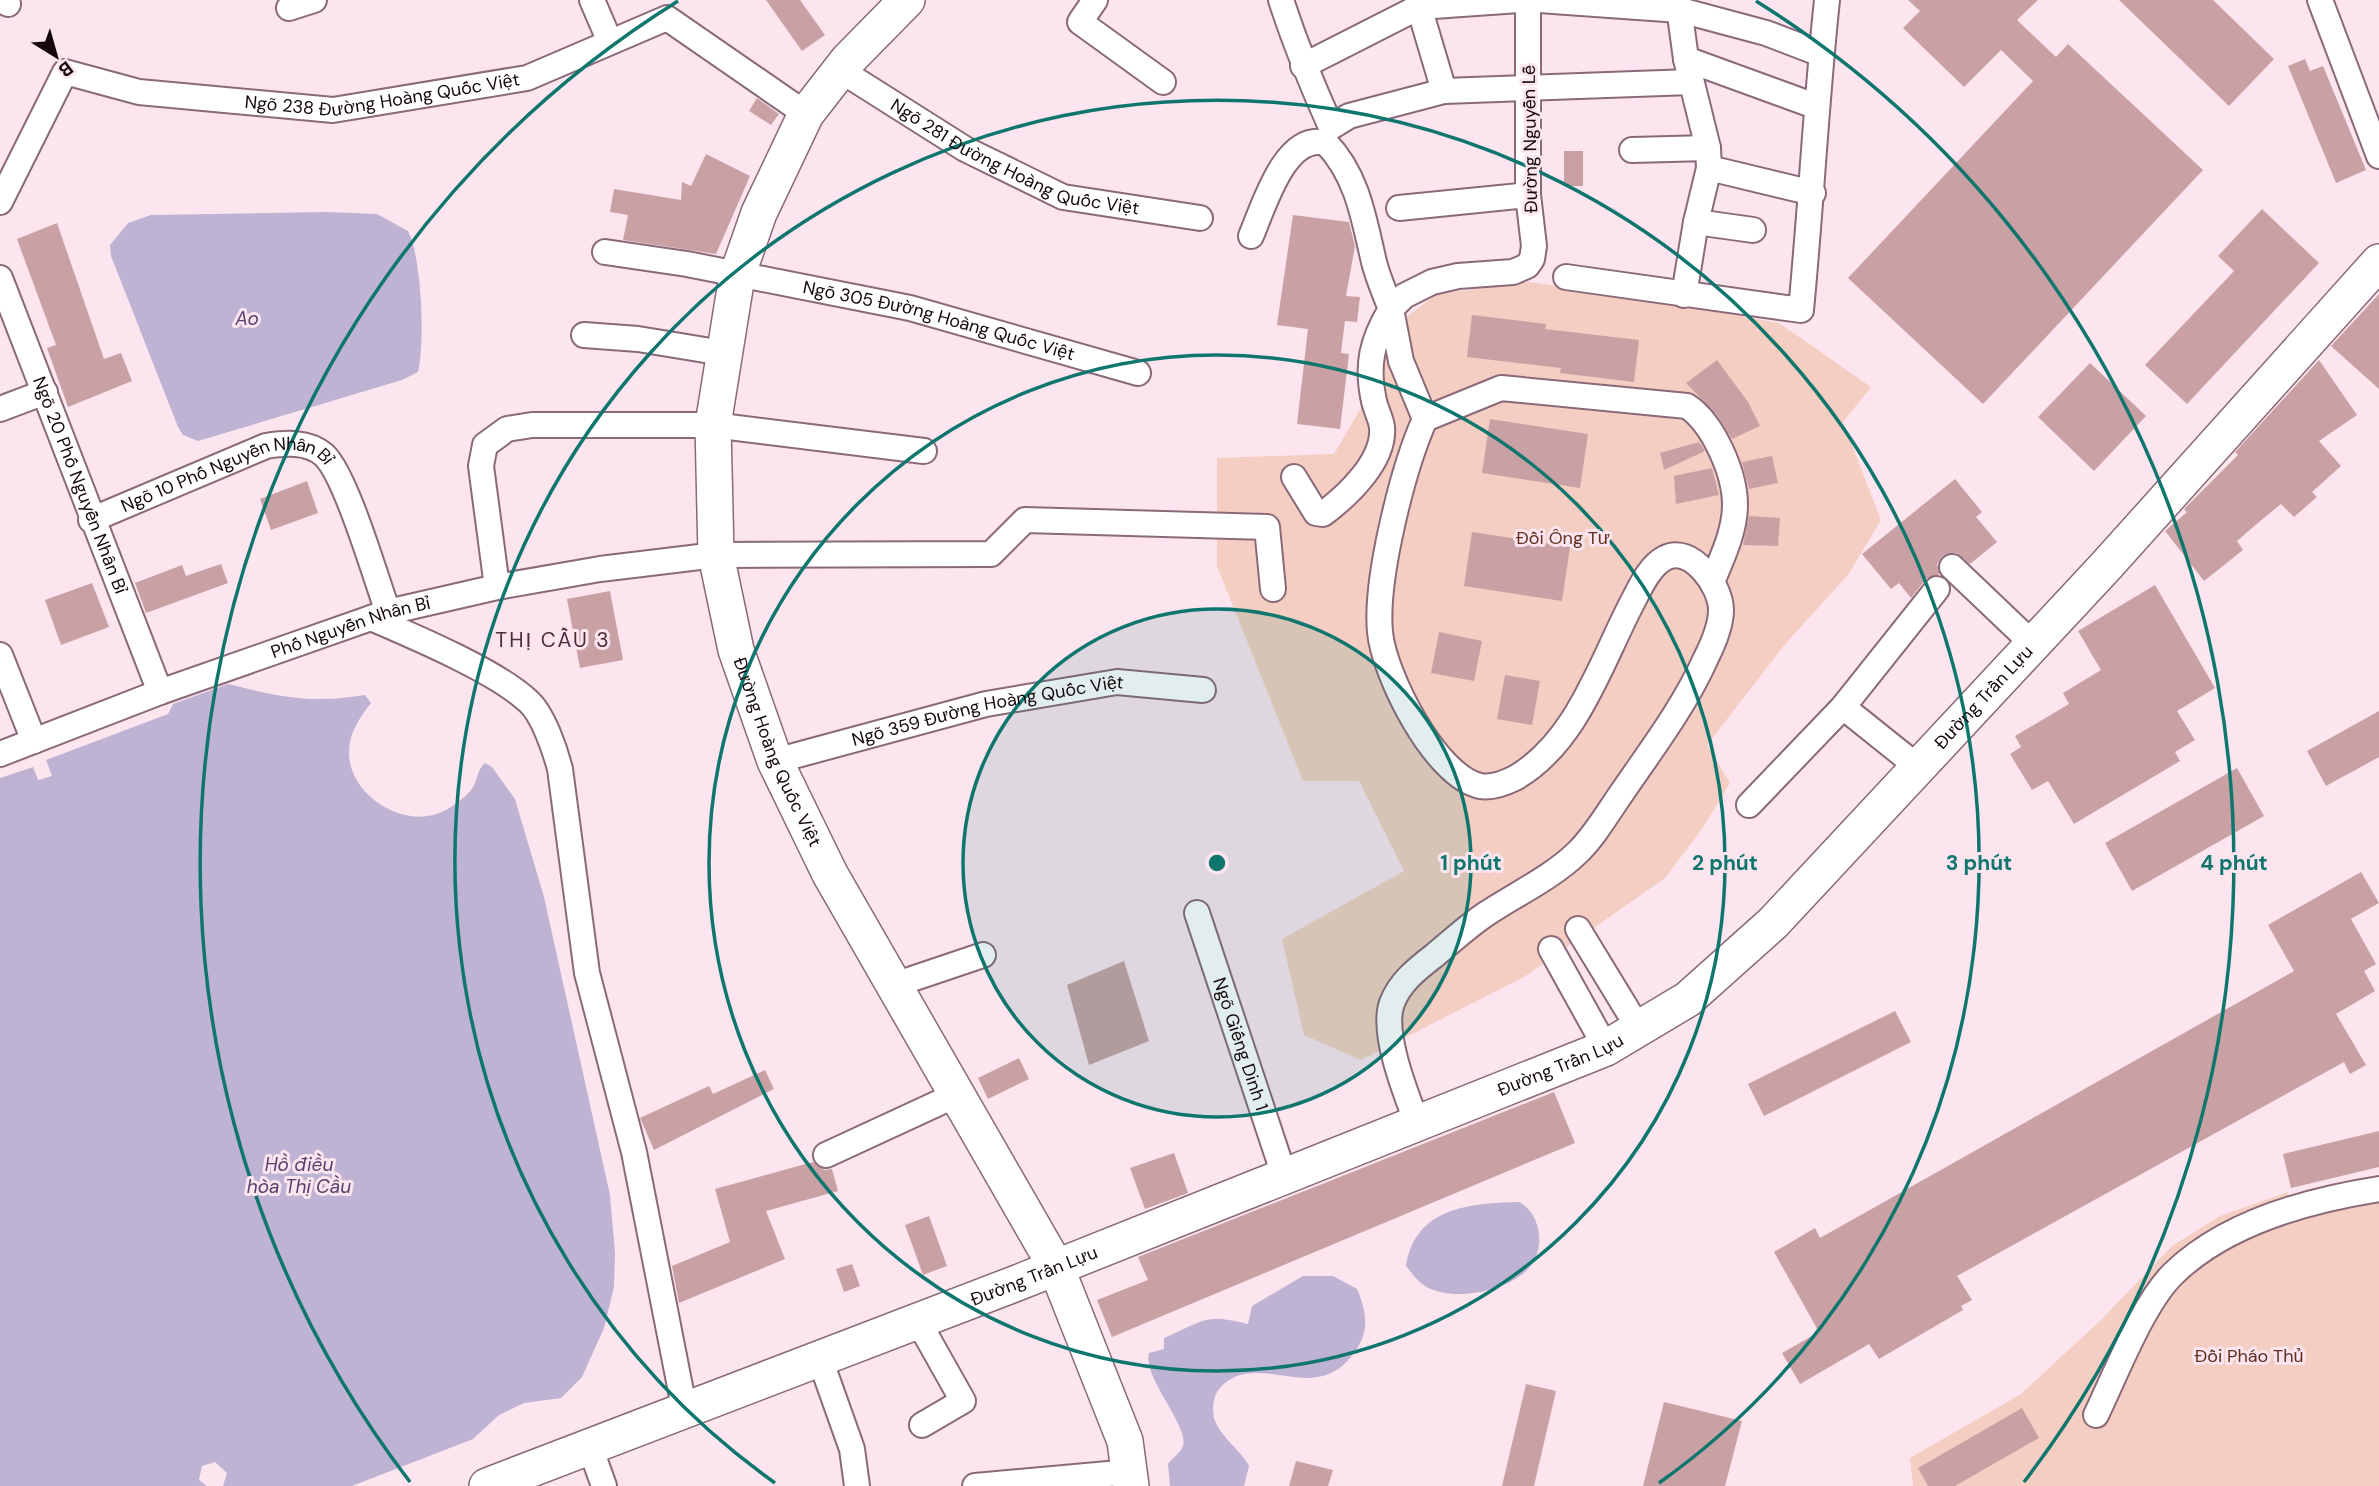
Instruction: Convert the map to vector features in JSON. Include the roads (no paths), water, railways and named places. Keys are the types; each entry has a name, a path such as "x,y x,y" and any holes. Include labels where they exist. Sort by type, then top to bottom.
{"main road":[{"name":"Đường Hoàng Quốc Việt","path":"908,0 840,71 806,114 759,214 737,276 713,425 716,555 740,662 775,761 830,874 1056,1267 1125,1441 1130,1479"},
{"name":"Đường Trần Lựu","path":"487,1486 1056,1267 1606,1048 1688,999 1773,923 2033,643 2379,262"}],"street":[{"path":"289,8 314,0"},
{"path":"592,0 610,42"},
{"path":"1095,0 1080,22 1163,82"},
{"path":"1303,66 1418,4 1519,0"},
{"name":"Đường Nguyễn Lễ","path":"1391,309 1404,296 1432,282 1458,276 1513,272 1527,266 1534,246 1528,195 1528,0"},
{"path":"1539,0 1679,5 1821,54"},
{"path":"1566,277 1801,310 1813,193 1815,106 1827,0"},
{"path":"2320,0 2379,156"},
{"path":"1283,1 1303,66 1331,127 1349,116 1444,91 1528,87 1689,70 1815,106"},
{"path":"1418,4 1444,91"},
{"path":"1679,5 1689,70 1708,158 1684,295"},
{"name":"Ngõ 238 Đường Hoàng Quốc Việt","path":"0,202 8,167 65,72 139,92 333,110 527,78 667,18 806,114"},
{"name":"Ngõ 281 Đường Hoàng Quốc Việt","path":"840,71 965,149 1063,197 1200,218"},
{"path":"1251,236 1284,163 1304,145 1315,140 1326,143 1341,162 1357,195 1375,265 1391,309 1401,361 1425,419"},
{"path":"1632,150 1708,158 1813,193"},
{"path":"1399,208 1528,195"},
{"path":"1696,222 1752,230"},
{"name":"Ngõ 305 Đường Hoàng Quốc Việt","path":"605,252 687,264 910,308 1138,373"},
{"name":"Ngõ 20 Phố Nguyễn Nhân Bỉ","path":"0,278 91,520 160,692"},
{"path":"1294,477 1316,513 1323,514 1372,463 1380,446 1382,428 1374,401 1370,356 1374,340 1391,309"},
{"path":"584,335 638,339 723,353"},
{"path":"1417,1123 1388,1027 1390,1008 1396,993 1406,979 1462,932 1562,865 1591,836 1672,721 1712,646 1721,610 1712,582 1687,557 1666,556 1657,564 1639,591 1556,746 1514,778 1498,785 1482,787 1465,779 1436,754 1412,714 1384,651 1380,633 1385,560 1416,439 1425,419 1501,388 1669,402 1687,406 1699,414 1711,429 1721,452 1735,506 1724,554 1712,582"},
{"path":"0,409 45,392"},
{"path":"497,587 481,466 485,445 506,429 532,425 713,425 924,451"},
{"name":"Ngõ 10 Phố Nguyễn Nhân Bỉ","path":"91,520 266,446 291,443 300,445 323,454 341,483 379,615"},
{"name":"Phố Nguyễn Nhân Bỉ","path":"0,754 160,692 379,615 497,587 600,569 716,555 991,554 1025,520 1267,527 1273,589"},
{"path":"1952,567 2033,643"},
{"path":"1749,805 1843,707 1937,589"},
{"path":"379,615 530,702 552,741 562,780 587,973 634,1152 685,1412"},
{"path":"0,655 34,741"},
{"name":"Ngõ 359 Đường Hoàng Quốc Việt","path":"775,761 986,704 1117,682 1203,690"},
{"path":"1843,707 1918,767"},
{"name":"Ngõ Giếng Dinh 1","path":"1197,914 1284,1175"},
{"path":"1578,929 1639,1029"},
{"path":"1551,949 1606,1048"},
{"path":"894,985 983,955"},
{"path":"825,1155 958,1094"},
{"path":"2096,1415 2151,1305 2180,1268 2222,1239 2255,1223 2297,1209 2379,1189"},
{"path":"918,1321 963,1401 922,1426"},
{"path":"820,1359 852,1449 857,1486"},
{"path":"590,1447 604,1486"},
{"path":"975,1486 1130,1479"}],"water":[{"name":"Ao","path":"327,212 377,214 408,231 416,260 421,301 418,372 402,380 198,441 183,435 111,256 110,245 128,223 151,215"},
{"name":"Hồ điều hòa Thị Cầu","path":"228,684 296,698 328,699 365,695 371,703 351,738 351,768 368,795 397,812 429,816 444,811 471,790 480,768 485,763 492,767 515,799 544,897 610,1195 615,1253 614,1287 604,1328 582,1377 561,1398 524,1403 499,1415 473,1439 352,1486 223,1486 227,1473 215,1462 202,1466 199,1480 207,1486 0,1486 0,778 33,767 38,780 52,776 46,760 168,714 173,704"},
{"path":"1519,1202 1533,1215 1539,1243 1534,1261 1519,1277 1493,1289 1450,1294 1425,1286 1406,1266 1411,1246 1433,1220 1465,1207"},
{"path":"1303,1276 1333,1276 1357,1289 1363,1304 1365,1328 1356,1350 1340,1368 1324,1376 1306,1378 1254,1373 1230,1379 1216,1395 1213,1414 1221,1431 1249,1466 1244,1486 1170,1486 1168,1464 1181,1450 1183,1440 1175,1417 1153,1376 1149,1353 1164,1349 1164,1338 1204,1320 1222,1319 1248,1324 1252,1306"}],"district":[{"name":"THỊ CẦU 3","path":"553,640"}],"park label":[{"name":"Đồi Ông Tư","path":"1563,538"},
{"name":"Đồi Pháo Thủ","path":"2249,1356"}]}
